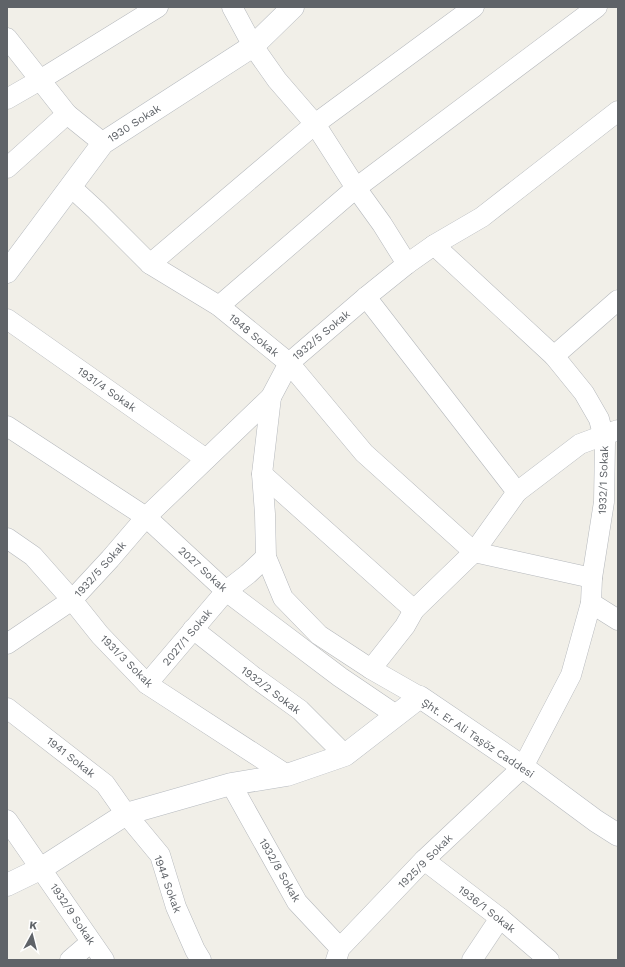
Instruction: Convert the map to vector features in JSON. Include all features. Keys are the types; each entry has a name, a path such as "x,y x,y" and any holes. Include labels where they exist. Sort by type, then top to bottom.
{"street":[{"path":"7,99 158,7"},
{"path":"232,7 253,46 277,80 315,124 356,188 408,264"},
{"name":"1930 Sokak","path":"7,272 103,143 253,46 293,7"},
{"path":"150,264 315,124 473,7"},
{"path":"219,306 356,188 597,7"},
{"path":"7,38 67,114 103,143"},
{"name":"1932/5 Sokak","path":"7,644 72,600 146,517 271,397 289,363 366,297 434,244 482,217 618,111"},
{"path":"7,168 67,114"},
{"name":"1948 Sokak","path":"71,187 150,264 219,306 289,363 364,453 474,552"},
{"name":"1932/1 Sokak","path":"434,244 554,356 584,394 599,419 611,433 605,442 604,502 592,578 591,603 571,675 523,767"},
{"path":"366,297 517,492"},
{"path":"554,356 618,300"},
{"name":"1931/4 Sokak","path":"7,319 206,459"},
{"path":"271,397 262,474 266,557 283,598 319,635 371,669 420,697"},
{"name":"2027 Sokak","path":"7,426 146,517 226,591 340,677 396,715"},
{"path":"371,669 405,626 414,610 474,552 517,492 580,444 611,433"},
{"path":"262,474 414,610"},
{"name":"1931/3 Sokak","path":"7,538 33,556 72,600 100,635 147,684 287,775"},
{"path":"474,552 592,578"},
{"name":"2027/1 Sokak","path":"147,684 226,591 248,574 266,557"},
{"path":"591,603 618,620"},
{"name":"1932/2 Sokak","path":"193,629 254,678 300,710 345,755"},
{"name":"Şht. Er Ali Taşöz Caddesi","path":"7,885 42,868 126,814 231,784 287,775 345,755 420,697 523,767 596,821 618,835"},
{"name":"1941 Sokak","path":"7,708 105,784 126,814"},
{"name":"1925/9 Sokak","path":"338,954 424,860 523,767"},
{"name":"1932/8 Sokak","path":"231,784 297,902 338,954"},
{"name":"1944 Sokak","path":"126,814 160,854 176,906 195,950 201,960"},
{"name":"1932/9 Sokak","path":"7,820 42,868 104,960"},
{"name":"1936/1 Sokak","path":"424,860 500,918 549,960"},
{"path":"472,960 500,918"},
{"path":"70,960 91,942"}]}
